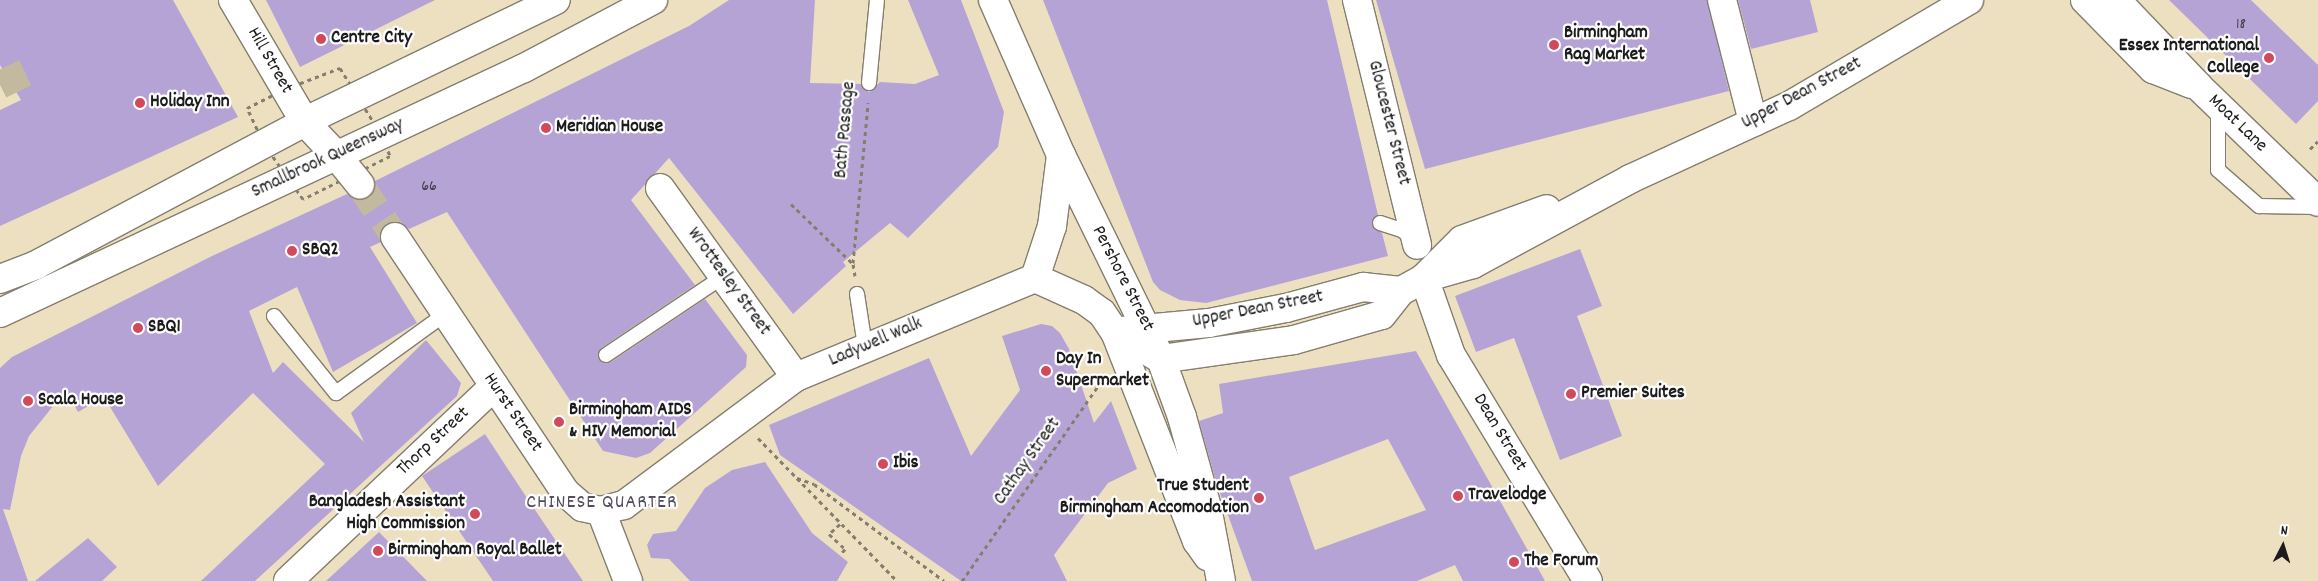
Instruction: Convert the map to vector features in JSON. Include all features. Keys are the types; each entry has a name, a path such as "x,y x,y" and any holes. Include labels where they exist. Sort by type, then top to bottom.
{"street":[{"name":"Hill Street","path":"233,0 305,122 336,155"},
{"name":"Smallbrook Queensway","path":"0,279 36,266 305,122 556,0"},
{"name":"Smallbrook Queensway","path":"0,314 524,68 653,0"},
{"name":"Pershore Street","path":"992,0 1061,155 1148,328 1161,359 1182,417 1207,507 1219,576"},
{"name":"Gloucester Street","path":"1357,0 1417,244"},
{"path":"1722,0 1753,122"},
{"name":"Upper Dean Street","path":"1115,332 1209,323 1286,308 1363,287 1413,284 1473,264 1630,178 1789,106 1969,0"},
{"path":"2085,0 2153,69 2208,96"},
{"name":"Moat Lane","path":"2116,0 2208,96 2318,202"},
{"path":"336,155 360,185"},
{"path":"1061,155 1052,226 1035,278 1084,300 1102,313 1115,332 1161,359"},
{"name":"Wrottesley Street","path":"660,188 796,377"},
{"name":"Hurst Street","path":"394,237 514,413 565,492 582,507 601,511"},
{"name":"Ladywell Walk","path":"601,511 624,505 796,377 865,346 1035,278"},
{"name":"Upper Dean Street","path":"1161,359 1294,340 1382,315 1413,284"},
{"name":"Dean Street","path":"1413,284 1451,354 1588,581"},
{"name":"Pershore Street","path":"1115,332 1197,541 1219,576"},
{"name":"Thorp Street","path":"288,581 494,386"},
{"path":"601,511 628,581"}],"lane":[{"name":"Bath Passage","path":"870,83 877,0"},
{"path":"2208,96 2218,170 2259,206 2318,207"},
{"path":"1380,224 1402,230 1417,244 1413,284"},
{"path":"0,268 36,266"},
{"path":"606,355 724,276"},
{"path":"857,294 865,346"},
{"path":"274,316 336,394 445,314"}],"path":[{"name":"Bath Passage","path":"791,204 853,263 870,83"},
{"path":"2310,149 2318,141"},
{"name":"Cathay Street","path":"962,581 1107,374"},
{"path":"740,417 794,477 897,581"},
{"path":"794,477 814,484 944,581"},
{"path":"840,524 829,534 845,548 841,554"}],"building":[{"path":"0,0 173,0 238,117 0,226 0,110 21,100 0,65"},
{"name":"Centre City","path":"266,0 435,0 300,67"},
{"path":"729,0 815,0 810,83 861,84 869,92 880,82 915,84 939,75 908,0 961,0 1004,112 998,147 908,238 890,223 843,262 846,266 793,314 669,158 631,200 695,285 601,348 599,359 603,363 611,362 705,299 747,355 746,367 650,453 636,458 603,451 447,212 409,229 401,223 387,224 381,231 381,242 370,247 417,323 333,372 297,287 249,311 273,373 283,362 364,442 351,413 426,340 461,383 457,396 255,581 201,581 325,464 253,393 158,486 104,397 78,412 66,390 29,436 21,456 10,510 3,509 28,581 0,581 0,368 12,357 212,256 347,194 355,200 369,197 375,190 375,181 689,26"},
{"path":"1043,0 1327,0 1378,215 1372,225 1382,233 1388,256 1206,303 1180,300 1160,290 1153,282"},
{"name":"Birmingham Rag Market","path":"1376,0 1707,0 1729,91 1425,169"},
{"path":"1738,0 1810,0 1818,32 1751,49"},
{"path":"2169,0 2251,0 2318,65 2318,101 2296,124"},
{"name":"Premier Suites","path":"1580,249 1602,306 1577,316 1622,436 1560,460 1514,338 1476,352 1455,296"},
{"path":"1041,324 1052,326 1060,333 1069,349 1094,423 1111,401 1137,469 1108,483 1054,555 1067,581 961,581 780,455 769,425 929,358 971,456 1020,390 1002,336"},
{"path":"1416,351 1545,581 1463,581 1455,565 1417,581 1252,581 1217,485 1199,421 1223,413 1219,384","holes":["1388,439 1426,510 1315,550 1289,477"]},
{"path":"485,434 583,581 493,581 422,476"},
{"path":"765,462 812,533 848,562 837,581 690,581 669,559 651,558 647,545 653,534 676,531 705,488 732,470"},
{"name":"Birmingham Royal Ballet","path":"379,532 427,581 326,581"},
{"path":"88,538 117,567 102,581 35,581"}],"tunnel":[{"path":"0,85 31,70"},
{"path":"360,185 395,237"}],"place":[{"name":"Centre City","path":"321,39"},
{"name":"Birmingham Rag Market","path":"1554,45"},
{"name":"Essex International College","path":"2269,58"},
{"name":"Holiday Inn","path":"140,103"},
{"name":"Meridian House","path":"546,128"},
{"name":"SBQ2","path":"292,251"},
{"name":"SBQ1","path":"138,328"},
{"name":"Day In Supermarket","path":"1046,371"},
{"name":"Premier Suites","path":"1571,394"},
{"name":"Scala House","path":"28,401"},
{"name":"Birmingham AIDS & HIV Memorial","path":"559,422"},
{"name":"Ibis","path":"883,464"},
{"name":"Travelodge","path":"1458,496"},
{"name":"True Student Birmingham Accomodation","path":"1259,498"},
{"name":"Bangladesh Assistant High Commission","path":"475,514"},
{"name":"Birmingham Royal Ballet","path":"378,551"},
{"name":"The Forum","path":"1514,562"}],"district":[{"name":"CHINESE QUARTER","path":"602,503"}]}
